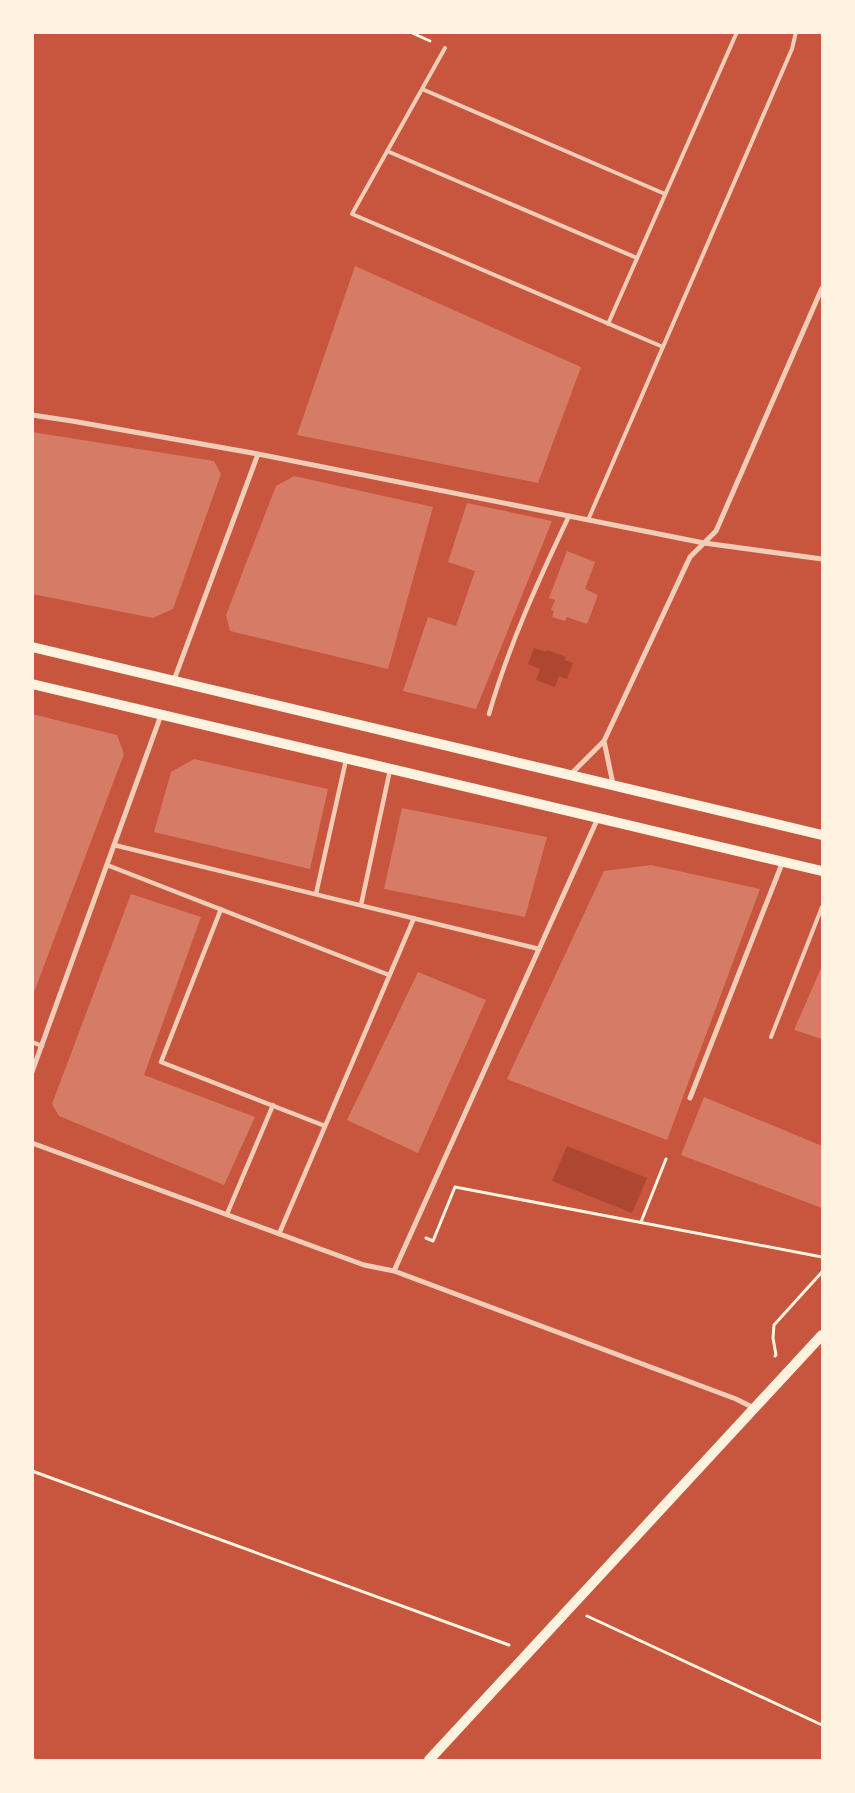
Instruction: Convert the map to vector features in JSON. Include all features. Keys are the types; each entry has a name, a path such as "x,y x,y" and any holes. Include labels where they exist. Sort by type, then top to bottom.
{"main road":[{"path":"32,646 822,835"},
{"path":"32,684 822,871"},
{"path":"429,1760 822,1335"}],"street":[{"path":"572,774 604,741 690,557 716,531 822,288"},
{"path":"32,415 72,420 258,454 704,543 822,559"},
{"path":"174,680 258,454"},
{"path":"489,714 508,655 534,590 568,516"},
{"path":"32,1072 161,715"},
{"path":"604,741 613,784"},
{"path":"316,894 347,758"},
{"path":"361,905 391,769"},
{"path":"394,1271 599,817"},
{"path":"114,845 539,949"},
{"path":"690,1098 783,861"},
{"path":"107,865 389,975"},
{"path":"221,909 161,1062 325,1126"},
{"path":"279,1234 414,918"},
{"path":"32,1042 42,1046"},
{"path":"227,1214 273,1105"},
{"path":"32,1142 364,1265 394,1271 736,1398 755,1408"}],"lane":[{"path":"608,324 737,32"},
{"path":"588,520 792,49 796,32"},
{"path":"445,48 352,214 662,347"},
{"path":"422,90 665,194"},
{"path":"388,151 637,258"},
{"path":"771,1037 822,907"}],"path":[{"path":"641,1222 666,1159"},
{"path":"421,1236 433,1241 454,1187 822,1257"},
{"path":"32,1471 527,1653"},
{"path":"569,1607 822,1725"}],"shaded area":[{"path":"534,648 546,652 547,650 566,657 565,660 573,663 567,679 559,676 555,687 536,680 540,669 528,664"},
{"path":"567,1146 647,1178 632,1213 552,1181"}],"building":[{"path":"355,266 581,367 538,483 297,435"},
{"path":"32,432 214,461 221,474 173,609 153,618 32,594"},
{"path":"294,476 433,507 388,669 230,631 226,615 276,486"},
{"path":"467,503 552,521 476,709 403,691 428,617 456,626 475,571 448,562"},
{"path":"567,551 595,562 585,589 598,595 587,624 567,617 565,621 552,617 554,611 551,610 555,600 549,598"},
{"path":"32,714 117,735 124,754 33,995"},
{"path":"194,759 328,789 310,869 154,832 171,772"},
{"path":"402,808 547,837 525,917 384,889"},
{"path":"651,865 760,889 667,1140 507,1079 604,871"},
{"path":"131,894 201,917 144,1075 255,1117 224,1185 59,1116 52,1104"},
{"path":"822,966 822,1039 794,1030"},
{"path":"418,972 486,1000 418,1153 347,1120"},
{"path":"704,1097 822,1146 822,1208 681,1155"}]}
